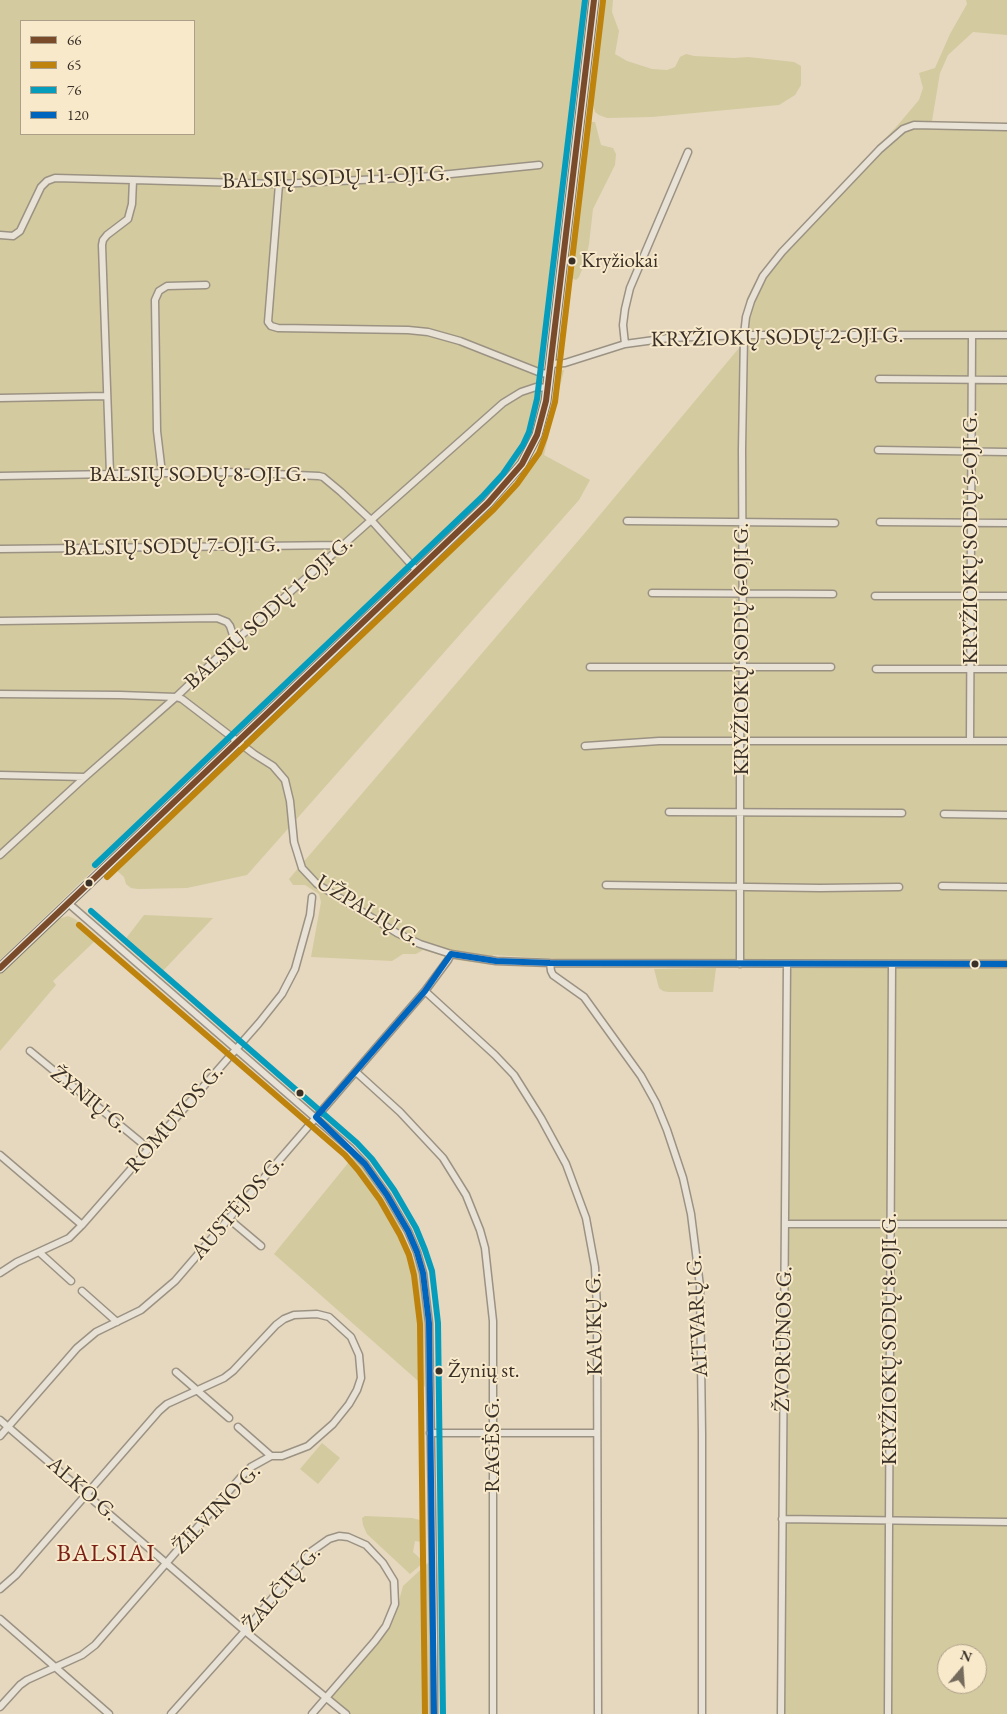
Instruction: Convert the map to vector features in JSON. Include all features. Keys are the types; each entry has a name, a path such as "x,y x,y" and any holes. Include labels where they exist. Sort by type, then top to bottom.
{"main road":[{"path":"0,968 417,571 488,502 522,464 537,435 546,401 594,0"}],"street":[{"name":"KRYŽIOKŲ SODŲ 6-OJI G.","path":"740,964 740,740 743,667 742,522 744,335 746,317 756,288 782,252 880,148 903,128 914,125 1007,128"},
{"path":"625,344 624,317 630,288 688,152"},
{"name":"BALSIŲ SODŲ 11-OJI G.","path":"0,235 13,236 20,231 41,187 47,180 55,178 279,184 421,177 538,165"},
{"path":"110,474 102,240 128,219 132,204 133,180"},
{"path":"279,184 268,322 271,326 278,328 428,332 460,341 541,373 549,374"},
{"path":"162,473 157,431 155,300 159,291 167,286 206,285"},
{"name":"KRYŽIOKŲ SODŲ 2-OJI G.","path":"550,364 565,363 625,344 668,338 744,335 1007,336"},
{"name":"KRYŽIOKŲ SODŲ 5-OJI G.","path":"970,741 972,335"},
{"path":"879,379 1007,380"},
{"name":"BALSIŲ SODŲ 1-OJI G.","path":"0,855 84,777 176,697 235,641 503,404 521,392 536,387 547,388"},
{"path":"0,398 107,396"},
{"path":"878,450 1007,452"},
{"name":"BALSIŲ SODŲ 8-OJI G.","path":"0,476 243,472 319,476 323,477 341,492 372,521 417,571"},
{"path":"627,520 835,523"},
{"path":"880,522 1007,523"},
{"name":"BALSIŲ SODŲ 7-OJI G.","path":"0,549 344,545"},
{"path":"652,593 833,594"},
{"path":"876,596 1007,596"},
{"path":"0,621 217,618 227,622 235,641"},
{"path":"590,667 831,668"},
{"path":"876,669 1007,669"},
{"path":"0,694 176,697"},
{"name":"UŽPALIŲ G.","path":"176,697 189,703 254,754 273,766 285,780 290,801 294,842 302,868 317,884 397,933 420,944 451,954 496,961 550,964 1007,964"},
{"path":"585,746 659,741 740,740 1007,741"},
{"path":"0,775 84,777"},
{"path":"669,812 902,813"},
{"path":"944,814 1007,815"},
{"path":"606,885 740,885 820,888 899,887"},
{"path":"942,886 1007,887"},
{"name":"ROMUVOS G.","path":"0,1273 11,1265 69,1238 259,1023 282,994 288,983 300,952 312,897"},
{"path":"68,903 352,1149 370,1171 398,1213 417,1252 423,1273 429,1316 434,1714"},
{"name":"AUSTĖJOS G.","path":"0,1436 77,1348 96,1332 141,1310 175,1281 425,991 451,954"},
{"name":"AITVARŲ G.","path":"550,964 551,971 554,974 584,997 641,1076 656,1103 670,1138 683,1178 691,1214 700,1296 702,1714"},
{"name":"ŽVORŪNOS G.","path":"781,1714 788,964"},
{"name":"KRYŽIOKŲ SODŲ 8-OJI G.","path":"888,1714 892,964"},
{"name":"KAUKŲ G.","path":"425,991 495,1055 514,1075 541,1118 566,1164 578,1193 591,1242 597,1284 598,1714"},
{"name":"ŽYNIŲ G.","path":"30,1051 149,1149"},
{"name":"RAGĖS G.","path":"356,1072 400,1112 443,1158 466,1194 485,1248 491,1296 494,1347 493,1714"},
{"path":"0,1155 82,1225"},
{"path":"229,1219 261,1246"},
{"path":"785,1224 1007,1224"},
{"path":"39,1252 71,1281"},
{"path":"82,1291 117,1322"},
{"name":"ŽILVINO G.","path":"0,1589 16,1575 159,1411 167,1404 215,1383 233,1371 276,1325 284,1319 294,1315 317,1314 329,1317 351,1337 359,1355 360,1378 357,1390 349,1404 333,1424 308,1446 282,1456 270,1456 256,1464 242,1476 95,1645 82,1655 20,1685 0,1706"},
{"path":"176,1372 229,1418"},
{"name":"ALKO G.","path":"0,1420 245,1631 346,1714"},
{"path":"238,1427 270,1456"},
{"path":"430,1433 596,1434"},
{"path":"782,1519 1007,1522"},
{"name":"ŽALČIŲ G.","path":"171,1714 245,1631 312,1551 321,1543 339,1536 358,1540 376,1554 390,1572 394,1581 395,1604 386,1626 375,1641 312,1714"},
{"path":"0,1619 110,1714"}],"shaded area":[{"path":"0,0 589,0 540,368 544,385 540,413 530,441 516,466 448,534 217,751 0,960"},
{"path":"602,0 613,0 612,12 619,31 615,54 627,61 652,69 667,70 675,67 680,57 686,54 734,58 748,57 794,62 801,66 801,85 795,95 779,105 652,117 607,118 599,115 595,112 592,101"},
{"path":"966,0 1007,0 1007,35 973,32 948,55 940,73 931,127 1007,129 1007,1714 784,1714 784,961 558,959 493,955 492,965 457,960 423,950 416,954 403,954 392,961 311,957 321,902 319,894 305,885 293,885 289,879 584,534 739,348 747,298 754,284 769,262 897,126 919,100 923,88 919,73 935,68 950,34 967,4"},
{"path":"587,122 595,122 601,145 613,148 616,154 615,165 593,209 585,262 576,280 572,278 577,240 576,209"},
{"path":"564,370 544,455 590,480 579,500 247,875 187,888 138,889 131,888 126,884 124,877 114,868 232,756 238,754 248,745 249,735 373,620 377,620 518,484 529,470 543,443 550,424 559,371"},
{"path":"144,915 213,918 160,974 124,941"},
{"path":"68,916 75,919 98,938 53,981 56,985 0,1051 0,973 58,919"},
{"path":"716,968 713,992 663,991 659,988 654,969"},
{"path":"353,1157 367,1173 398,1222 417,1268 424,1307 425,1387 274,1254"},
{"path":"322,1443 340,1458 318,1484 300,1469"},
{"path":"365,1516 412,1518 424,1521 421,1542 415,1541 413,1552 424,1562 410,1574 367,1534 362,1518"},
{"path":"429,1562 429,1714 342,1714 328,1702 388,1630 396,1612 403,1586"}],"transit line":[{"name":"76","path":"95,865 482,497 503,474 523,445 529,432 537,399 585,0"},
{"name":"66","path":"0,968 488,503 522,464 537,435 546,401 594,0"},
{"name":"65","path":"107,877 494,509 517,484 539,453 555,402 603,1"},
{"name":"76","path":"91,911 357,1143 372,1159 394,1190 416,1228 432,1271 438,1323 443,1714"},
{"name":"65","path":"79,925 345,1155 380,1200 409,1255 414,1275 420,1324 425,1714"},
{"name":"120","path":"434,1714 429,1323 423,1273 408,1231 387,1195 365,1164 316,1117 425,991 451,954 496,961 550,963 1007,964"}],"place":[{"name":"Kryžiokai","path":"572,261"},
{"name":"Žynių st.","path":"439,1371"}],"district":[{"name":"BALSIAI","path":"106,1554"}]}
